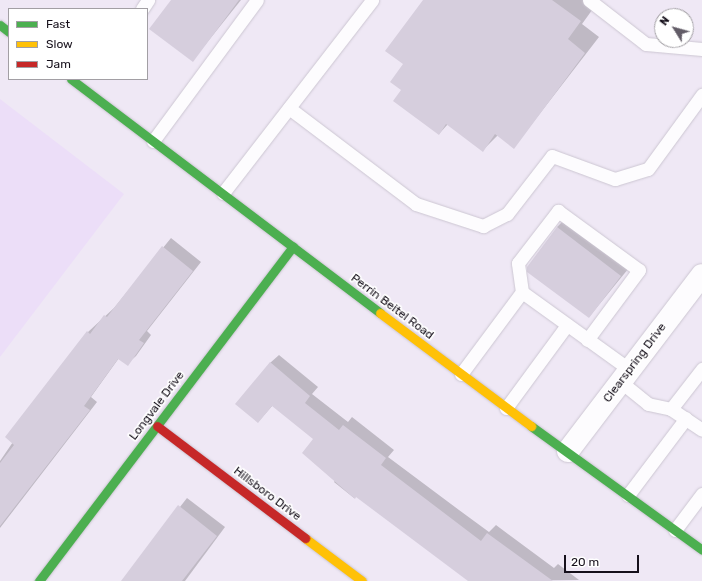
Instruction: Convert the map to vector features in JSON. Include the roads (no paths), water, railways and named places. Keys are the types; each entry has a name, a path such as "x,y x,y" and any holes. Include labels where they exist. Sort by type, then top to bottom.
{"main road":[{"path":"0,25 8,31"},
{"name":"Perrin Beitel Road","path":"74,80 86,84 153,141 506,408 568,451 702,550"},
{"name":"Longvale Drive","path":"40,581 293,246"},
{"name":"Hillsboro Drive","path":"157,426 362,581"}],"street":[{"name":"Clearspring Drive","path":"568,451 701,278"}],"lane":[{"path":"153,141 257,0"},
{"path":"223,193 372,0"},
{"path":"589,0 646,44 702,49"},
{"path":"289,108 416,204 448,218 483,226 507,214 552,156 615,179 648,169 702,95"},
{"path":"461,374 522,292 518,263 558,211 640,270 587,340"},
{"path":"522,292 587,340 625,376 648,404 671,409 702,430"},
{"path":"506,408 567,325"},
{"path":"671,409 702,369"},
{"path":"628,495 686,418"},
{"path":"675,530 702,494"}]}
